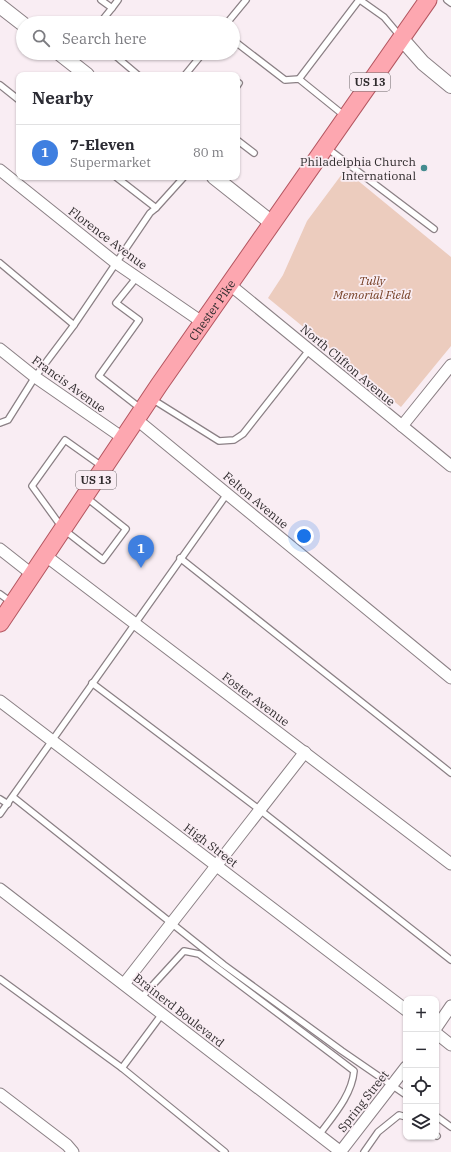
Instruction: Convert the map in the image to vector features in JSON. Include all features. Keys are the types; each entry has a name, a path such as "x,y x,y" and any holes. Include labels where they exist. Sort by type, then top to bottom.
{"main road":[{"name":"Chester Pike","path":"0,623 7,599 33,575 143,408 202,322 428,0"}],"street":[{"path":"0,6 16,19"},
{"path":"401,38 422,63 451,86"},
{"path":"68,60 83,72"},
{"name":"Florence Avenue","path":"0,170 116,263 202,322"},
{"path":"218,180 272,223"},
{"name":"North Clifton Avenue","path":"229,284 451,466"},
{"name":"Francis Avenue","path":"0,349 35,377 123,438"},
{"path":"402,426 451,365"},
{"name":"Felton Avenue","path":"143,408 227,494 451,678"},
{"path":"0,548 33,575"},
{"name":"Foster Avenue","path":"46,556 451,864"},
{"name":"High Street","path":"0,701 403,1008"},
{"path":"124,984 304,752"},
{"name":"Brainerd Boulevard","path":"0,889 319,1135 335,1150"},
{"path":"439,1024 451,1006"},
{"path":"439,1035 451,1045"},
{"name":"Spring Street","path":"335,1150 405,1068"},
{"path":"0,1094 67,1145 73,1152"}],"lane":[{"path":"101,0 112,8"},
{"path":"106,16 118,0"},
{"path":"233,16 246,0"},
{"path":"299,79 359,0 384,17 401,38"},
{"path":"447,0 451,3"},
{"path":"240,45 284,80 299,79 346,117"},
{"path":"120,60 134,72"},
{"path":"187,72 197,60"},
{"path":"0,85 16,98"},
{"path":"240,142 254,153"},
{"path":"325,146 434,230"},
{"path":"120,180 156,208"},
{"path":"0,423 8,420 35,377 74,325 150,213 181,180"},
{"path":"0,263 74,325"},
{"path":"137,277 116,303 139,320 99,376 143,408 218,441 234,440 243,434 310,350"},
{"path":"85,497 126,529 103,560 63,529 32,486 65,440 104,468"},
{"path":"0,814 180,558 227,494"},
{"path":"180,558 451,773"},
{"path":"92,683 260,810 451,960"},
{"path":"13,797 237,974 342,1052 403,1093"},
{"path":"0,799 8,804"},
{"path":"141,998 184,951 199,954 354,1071 353,1082 342,1104 319,1135"},
{"path":"0,979 122,1068 225,1152"},
{"path":"122,1068 162,1014"},
{"path":"364,1152 378,1132 399,1115 403,1116"},
{"path":"439,1118 451,1127"}],"green space":[{"name":"Tully Memorial Field","path":"345,170 451,257 451,346 401,407 268,298 283,275 307,221"}],"place":[{"name":"Philadelphia Church International","path":"424,168"},
{"name":"7-Eleven","path":"141,568"}]}
